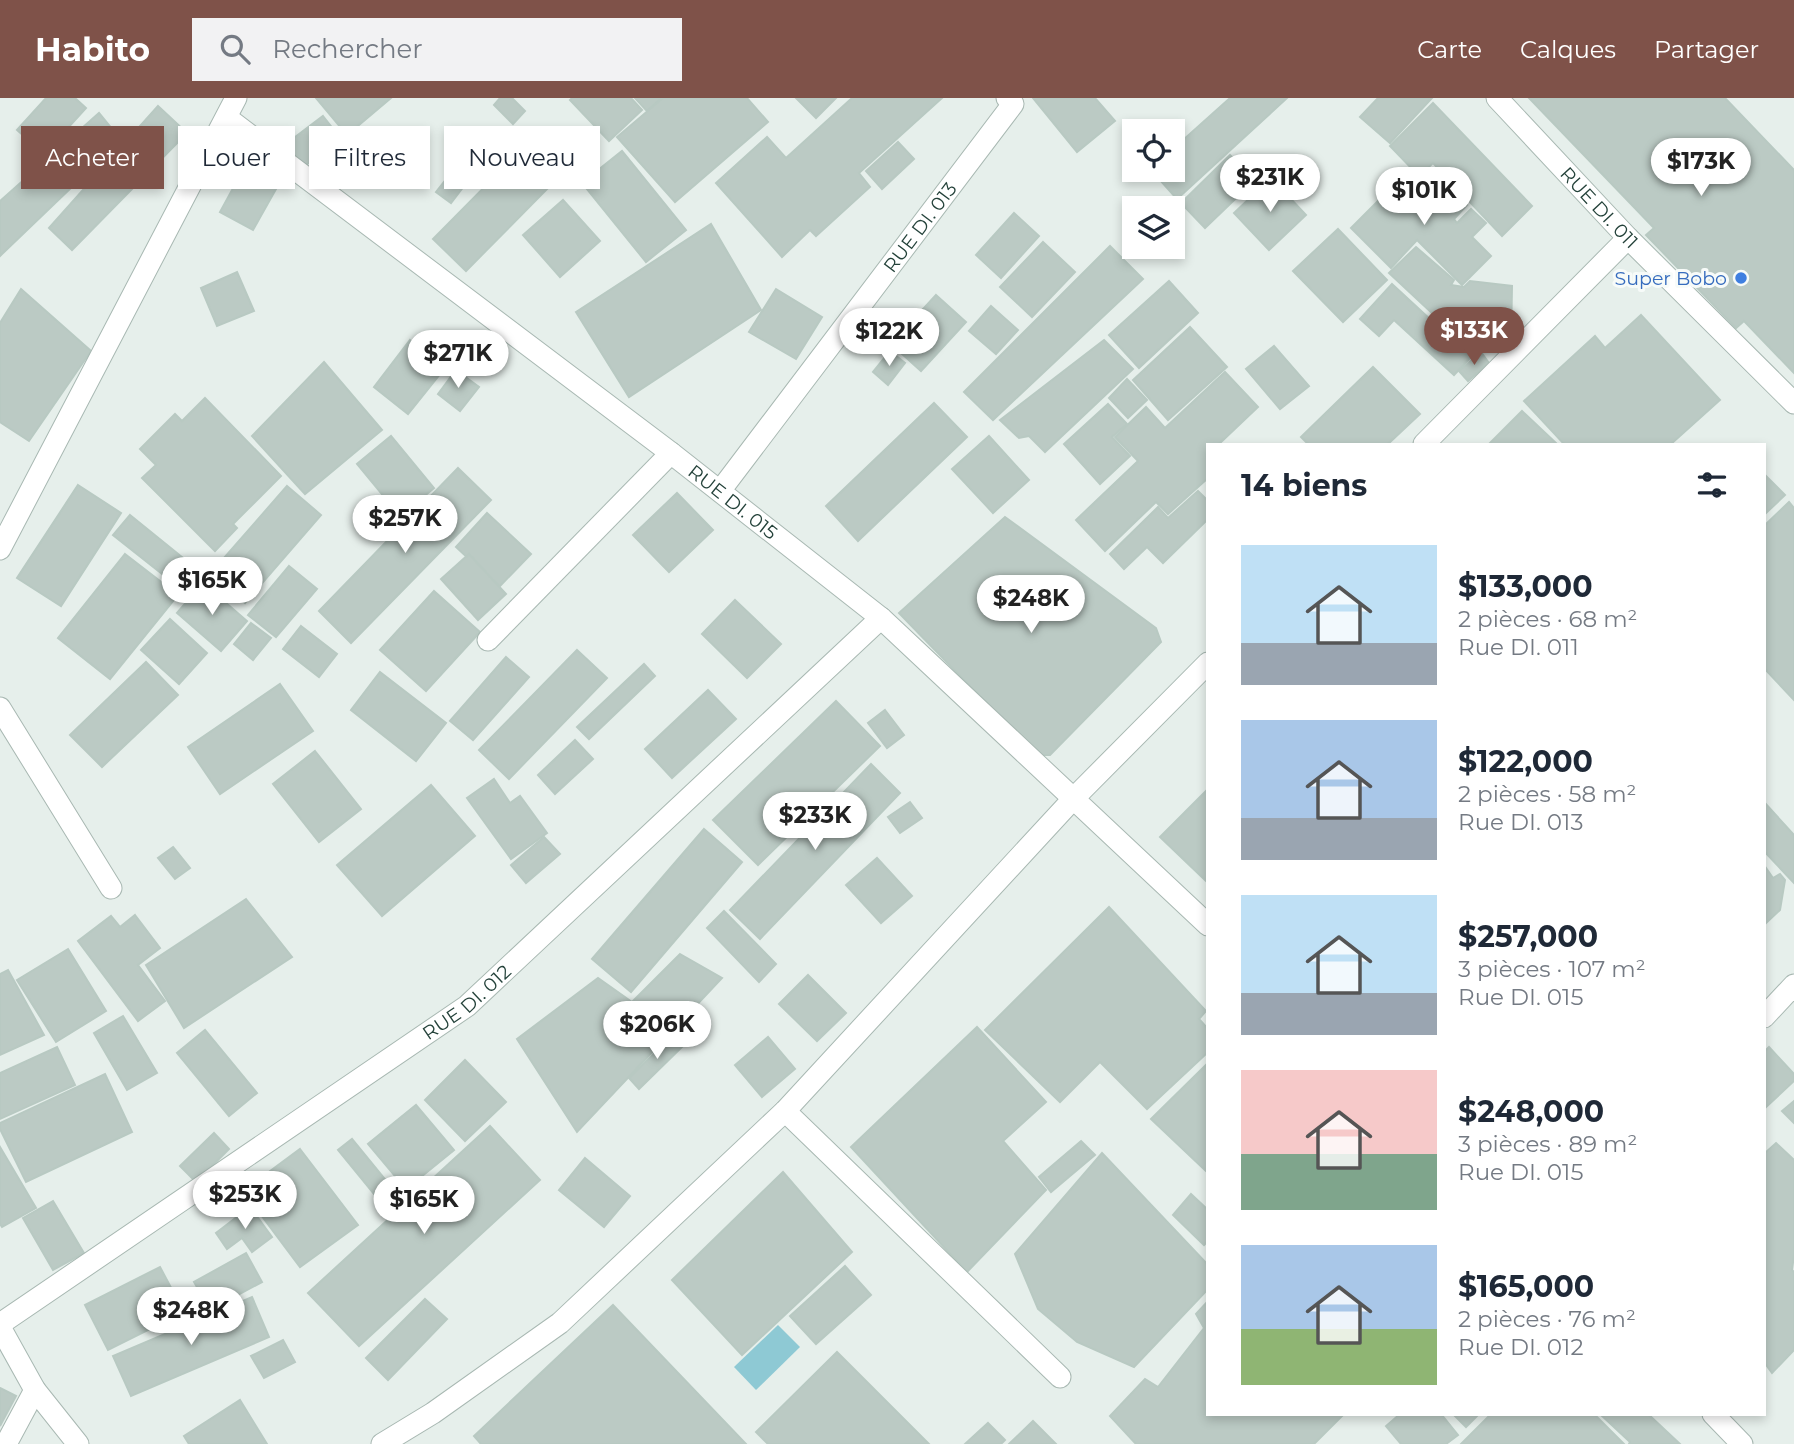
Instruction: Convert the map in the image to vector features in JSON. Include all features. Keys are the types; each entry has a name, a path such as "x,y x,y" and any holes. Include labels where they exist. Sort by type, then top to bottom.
{"street":[{"path":"0,550 236,98"},
{"name":"RUE DI. 013","path":"720,491 1013,104 1007,98"},
{"name":"RUE DI. 011","path":"1497,98 1628,238 1794,403"},
{"name":"RUE DI. 015","path":"227,118 671,453 881,618 1206,923"},
{"path":"1425,443 1628,238"},
{"path":"488,640 671,453"},
{"name":"RUE DI. 012","path":"0,1325 467,1006 881,618"},
{"path":"382,1444 433,1413 560,1323 785,1111 1073,799 1206,665"},
{"path":"0,708 111,888"},
{"path":"1766,1015 1794,985"},
{"path":"785,1111 1060,1377"},
{"path":"0,1325 35,1390 78,1444"},
{"path":"6,1444 35,1390"},
{"path":"1715,1416 1742,1444"}],"water":[{"path":"778,1325 800,1347 756,1390 734,1367"}],"building":[{"path":"46,98 75,98 86,108 70,126 21,126 21,134 17,130"},
{"path":"316,98 391,98 358,126 339,126"},
{"path":"500,98 512,98 525,111 513,124 494,105"},
{"path":"631,98 642,110 609,141 600,132 600,126 595,126 570,100"},
{"path":"635,98 661,98 647,111"},
{"path":"663,98 747,98 768,122 675,202 617,137"},
{"path":"796,98 836,98 816,118"},
{"path":"852,98 942,98 859,173 870,187 816,236 810,230 782,257 716,183 767,137 786,158"},
{"path":"1033,98 1095,98 1115,121 1077,152"},
{"path":"1230,98 1287,98 1180,196 1174,196 1162,182 1185,182 1185,138"},
{"path":"1378,98 1432,98 1390,143 1360,117"},
{"name":"Super Bobo","path":"1529,98 1725,98 1794,170 1794,373 1744,321 1736,328 1646,235 1654,228"},
{"path":"1433,103 1532,206 1502,236 1433,163 1419,176 1390,146"},
{"path":"158,106 179,126 178,142 164,156 164,126 140,126"},
{"path":"99,113 110,126 84,126"},
{"path":"323,116 331,126 310,126"},
{"path":"309,127 309,163 303,167 295,156 295,137"},
{"path":"898,142 914,159 882,189 866,171"},
{"path":"622,151 686,230 646,262 587,189 600,189 600,169"},
{"path":"1230,155 1254,181 1205,228 1185,207 1185,199"},
{"path":"1407,172 1424,189 1438,176 1467,205 1454,219 1457,223 1471,209 1486,223 1472,237 1491,256 1462,285 1417,240 1391,268 1351,228"},
{"path":"1271,178 1306,215 1269,250 1234,213"},
{"path":"21,182 21,189 70,189 0,256 0,201"},
{"path":"444,182 444,189 462,189 451,203 436,192"},
{"path":"84,189 132,189 72,250 49,228"},
{"path":"233,189 276,189 253,230 220,212"},
{"path":"482,189 547,189 466,271 433,239"},
{"path":"563,200 600,241 560,277 523,235"},
{"path":"1014,213 1039,236 1001,278 976,255"},
{"path":"711,224 761,310 629,397 576,312"},
{"path":"1338,229 1387,280 1343,322 1293,271"},
{"path":"1043,242 1075,272 1032,317 1000,287"},
{"path":"1110,246 1143,279 993,420 964,392"},
{"path":"1416,247 1454,280 1451,285 1464,287 1470,281 1512,286 1511,342 1463,342 1389,273"},
{"path":"237,272 254,311 217,326 201,288"},
{"path":"1169,281 1198,313 1139,368 1109,335"},
{"path":"1392,284 1471,357 1454,375 1394,320 1379,336 1360,319"},
{"path":"21,289 91,351 29,441 0,422 0,323"},
{"path":"776,289 822,317 796,359 749,332"},
{"path":"936,295 966,322 921,371 891,344"},
{"path":"991,306 1018,330 996,354 969,331"},
{"path":"1641,315 1720,400 1672,443 1563,443 1524,401 1595,336 1605,348"},
{"path":"1190,327 1227,367 1168,420 1133,380"},
{"path":"410,340 445,368 408,414 374,387"},
{"path":"1104,340 1133,369 1045,452 1029,436 1019,438 1000,420"},
{"path":"1274,346 1309,386 1280,409 1246,369"},
{"path":"890,351 905,363 888,385 873,372"},
{"path":"1481,352 1489,363 1468,381 1459,371"},
{"path":"324,362 382,430 305,494 252,436"},
{"path":"1373,367 1420,414 1389,443 1307,443 1301,437"},
{"path":"456,370 479,387 460,411 438,394"},
{"path":"1225,372 1258,407 1220,443 1206,443 1206,480 1168,514 1156,502 1105,551 1076,520 1138,461 1115,437 1146,407 1165,428"},
{"path":"1127,379 1147,400 1128,418 1109,398"},
{"path":"205,398 281,476 233,524 237,528 215,551 142,478 156,465 140,449 175,414 182,421"},
{"path":"934,403 967,437 858,541 826,506"},
{"path":"1108,404 1127,424 1112,437 1130,456 1100,484 1064,444"},
{"path":"1522,411 1556,443 1490,443"},
{"path":"391,436 434,488 400,516 357,464"},
{"path":"989,436 1029,480 993,513 952,469"},
{"path":"458,468 491,500 351,643 319,611"},
{"path":"1766,476 1785,495 1766,513"},
{"path":"78,485 121,513 61,606 17,578"},
{"path":"287,486 321,515 245,603 210,574"},
{"path":"1198,491 1206,499 1206,521 1163,563 1147,547 1124,569 1110,554 1158,507 1168,518"},
{"path":"677,493 713,530 669,572 633,535"},
{"path":"1789,502 1794,508 1794,700 1766,670 1766,524"},
{"path":"487,513 531,554 499,587 456,547"},
{"path":"130,515 203,574 186,593 113,535"},
{"path":"1005,517 1156,628 1161,642 1050,755 1038,755 1034,752 899,613"},
{"path":"125,554 178,595 110,679 58,638"},
{"path":"469,554 506,594 478,620 441,579"},
{"path":"289,566 317,589 276,637 248,615"},
{"path":"203,583 247,621 221,651 177,613"},
{"path":"434,591 480,632 426,691 380,650"},
{"path":"735,600 781,644 747,678 702,634"},
{"path":"170,619 207,653 179,684 141,650"},
{"path":"251,623 271,638 253,660 234,644"},
{"path":"301,626 337,654 319,677 283,649"},
{"path":"577,650 607,678 509,779 479,750"},
{"path":"506,657 529,677 473,740 450,721"},
{"path":"146,662 178,695 102,767 70,735"},
{"path":"644,664 655,676 589,739 577,727"},
{"path":"380,672 446,723 416,761 351,710"},
{"path":"280,684 313,731 220,794 188,747"},
{"path":"708,690 736,719 672,778 645,749"},
{"path":"836,701 880,746 758,865 713,820"},
{"path":"885,710 904,735 887,748 868,723"},
{"path":"575,740 593,759 555,794 538,775"},
{"path":"315,751 361,809 319,842 273,784"},
{"path":"871,764 900,793 760,939 730,910"},
{"path":"494,779 510,803 520,796 547,833 511,859 467,798"},
{"path":"431,785 475,836 382,916 337,865"},
{"path":"1206,791 1206,881 1160,837"},
{"path":"910,802 922,818 900,833 888,817"},
{"path":"1766,804 1794,835 1794,883 1766,853"},
{"path":"704,829 742,862 631,992 592,959"},
{"path":"544,837 560,854 526,883 511,865"},
{"path":"173,847 190,868 175,879 158,858"},
{"path":"877,858 912,896 881,923 846,885"},
{"path":"1766,868 1773,878 1780,874 1785,880 1780,910 1766,923"},
{"path":"246,899 292,957 184,1028 146,965"},
{"path":"1109,907 1206,1011 1199,1019 1206,1027 1206,1054 1147,1109 1100,1062 1060,1102 985,1030"},
{"path":"724,911 776,964 759,982 707,928"},
{"path":"135,915 160,948 138,965 165,1001 138,1021 78,941 111,916 120,927"},
{"path":"68,949 106,1011 56,1042 17,980"},
{"path":"680,954 722,978 577,1132 517,1039 598,978 632,1002"},
{"path":"8,970 44,1035 0,1055 0,974"},
{"path":"808,975 846,1013 817,1041 779,1004"},
{"path":"123,1016 157,1073 127,1090 94,1033"},
{"path":"977,1027 1046,1102 1003,1141 1046,1190 967,1272 851,1147"},
{"path":"205,1030 257,1093 229,1116 177,1053"},
{"path":"675,1033 685,1044 639,1089 629,1078"},
{"path":"768,1037 795,1069 762,1097 735,1065"},
{"path":"57,1047 75,1085 0,1119 0,1073"},
{"path":"1769,1047 1794,1074 1794,1081 1766,1107 1766,1050"},
{"path":"465,1060 506,1102 465,1141 425,1100"},
{"path":"1206,1065 1206,1171 1151,1119"},
{"path":"105,1074 132,1132 26,1182 0,1129 0,1123"},
{"path":"1794,1101 1794,1123 1782,1111"},
{"path":"416,1105 454,1150 406,1189 368,1144"},
{"path":"490,1126 540,1180 359,1346 308,1293"},
{"path":"214,1133 229,1149 196,1182 180,1166"},
{"path":"352,1139 402,1200 388,1211 338,1150"},
{"path":"1081,1141 1095,1155 1051,1192 1039,1177"},
{"path":"1776,1143 1794,1160 1794,1350 1772,1373 1766,1365 1766,1152"},
{"path":"0,1147 36,1208 2,1227 0,1224"},
{"path":"300,1149 358,1225 300,1267 243,1191"},
{"path":"1102,1153 1206,1263 1206,1291 1134,1367 1077,1342 1038,1309 1015,1254"},
{"path":"585,1158 630,1196 604,1227 559,1190"},
{"path":"783,1172 852,1252 742,1355 672,1280"},
{"path":"1191,1194 1206,1208 1206,1243 1204,1245 1173,1215"},
{"path":"53,1201 84,1253 53,1270 23,1218"},
{"path":"250,1207 272,1237 252,1252 242,1238 227,1249 216,1233"},
{"path":"246,1253 262,1282 210,1310 194,1282"},
{"path":"845,1266 871,1295 816,1344 790,1316"},
{"path":"160,1267 184,1312 108,1350 85,1305"},
{"path":"252,1297 269,1337 131,1396 113,1356"},
{"path":"425,1299 447,1319 388,1380 366,1358"},
{"path":"1206,1303 1206,1416 1342,1416 1314,1444 1136,1444 1110,1416 1145,1379 1158,1387 1204,1328 1196,1314"},
{"path":"613,1305 746,1444 481,1444 474,1436"},
{"path":"283,1340 295,1362 264,1378 251,1356"},
{"path":"837,1352 929,1444 768,1444 756,1432"},
{"path":"0,1388 16,1396 0,1426"},
{"path":"240,1400 267,1444 189,1444 184,1436"},
{"path":"1398,1416 1443,1416 1458,1435 1446,1444 1401,1444 1386,1426"},
{"path":"1455,1416 1477,1416 1466,1427"},
{"path":"1489,1416 1596,1416 1624,1444 1461,1444"},
{"path":"1602,1416 1650,1416 1680,1444 1629,1444 1630,1442"},
{"path":"1033,1421 1056,1444 1009,1444"},
{"path":"988,1423 1005,1440 1001,1444 965,1444"}],"place":[{"name":"Super Bobo","path":"1741,278"}]}
